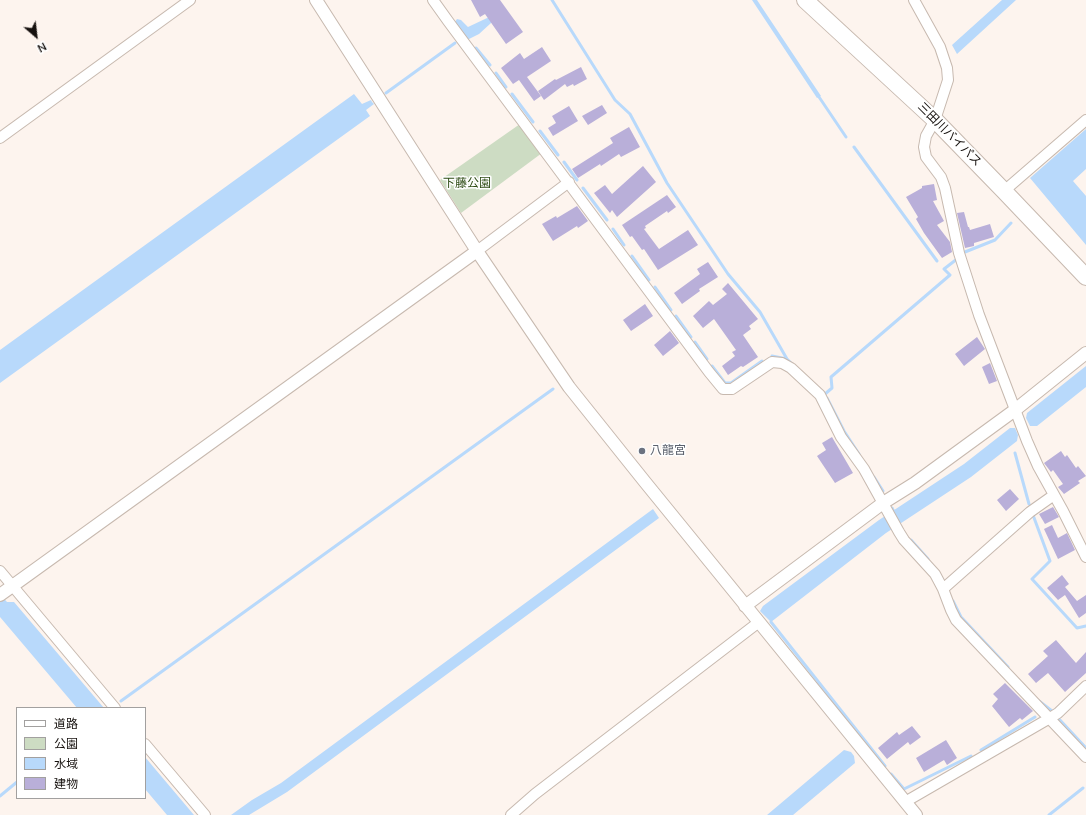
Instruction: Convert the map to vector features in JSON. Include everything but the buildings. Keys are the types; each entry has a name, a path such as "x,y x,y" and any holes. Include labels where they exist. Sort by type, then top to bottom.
{"highway":[{"name":"三田川バイパス","path":"805,0 935,120 1086,277"}],"street":[{"path":"0,138 190,0"},
{"path":"316,0 477,251 569,387 745,606 916,815"},
{"path":"434,0 457,34 569,182 667,317 723,389 732,389 772,362 782,363 791,368 820,395 842,437 864,469 904,540 935,574 956,620 1086,757"},
{"path":"914,0 940,47 947,68 948,80 935,120 926,136 924,147 926,158 940,177 945,188 959,253 979,315 1015,410 1038,466 1086,557"},
{"path":"1004,191 1086,120"},
{"path":"1,594 477,251 569,182"},
{"path":"745,606 885,507 915,483 1015,410 1086,353"},
{"path":"943,589 1030,512 1054,495"},
{"path":"0,571 114,707"},
{"path":"511,815 535,794 759,622"},
{"path":"905,802 1058,713 1086,686"},
{"path":"146,745 205,815"}],"green space":[{"name":"下藤公園","path":"520,124 542,153 461,213 440,180"}],"water":[{"path":"752,0 757,0 821,96 817,98"},
{"path":"1002,0 1016,0 957,54 952,45"},
{"path":"502,11 502,13 479,34 467,40 455,22 457,19 461,20 468,27"},
{"path":"354,94 362,104 371,100 374,104 366,110 370,116 0,383 0,350"},
{"path":"1086,129 1086,169 1073,181 1086,196 1086,245 1030,178"},
{"path":"1086,366 1086,387 1037,426 1030,426 1026,418 1027,413"},
{"path":"1010,428 1015,428 1018,435 1017,441 971,477 886,533 771,622 760,611 763,606 879,520 964,464"},
{"path":"653,509 659,518 287,792 249,815 231,815 252,800 281,783"},
{"path":"0,594 7,602 14,602 103,707 76,707 0,617"},
{"path":"844,750 851,752 854,756 855,763 793,815 767,815"},
{"path":"146,758 194,815 167,815 146,790"}],"waterway":[{"path":"552,0 615,100 630,114 667,183 728,274 760,312 787,359 793,365"},
{"path":"386,93 455,43"},
{"path":"476,48 490,65"},
{"path":"496,73 506,87"},
{"path":"512,94 533,122"},
{"path":"817,94 846,137"},
{"path":"540,131 558,155"},
{"path":"854,147 937,261"},
{"path":"564,162 577,180"},
{"path":"583,188 607,220"},
{"path":"965,252 995,240 1011,223"},
{"path":"613,229 624,245"},
{"path":"632,256 649,280"},
{"path":"825,394 832,388 831,377 950,275 944,269 957,259"},
{"path":"655,287 671,310"},
{"path":"676,316 691,337"},
{"path":"695,342 707,359"},
{"path":"772,356 787,359"},
{"path":"712,366 725,383 731,383 762,361"},
{"path":"121,701 553,389"},
{"path":"827,398 844,431 859,454"},
{"path":"1015,453 1029,504"},
{"path":"874,477 883,491"},
{"path":"892,508 895,514"},
{"path":"1033,515 1050,561 1032,579 1077,628 1086,626"},
{"path":"911,540 928,559"},
{"path":"953,601 961,617 1008,667"},
{"path":"771,622 885,766"},
{"path":"1039,701 1052,711"},
{"path":"981,750 1035,717"},
{"path":"1059,719 1086,748"},
{"path":"891,774 904,789 971,756"},
{"path":"0,796 16,783"},
{"path":"1049,815 1083,788"}],"place":[{"name":"八龍宮","path":"642,451"}]}
